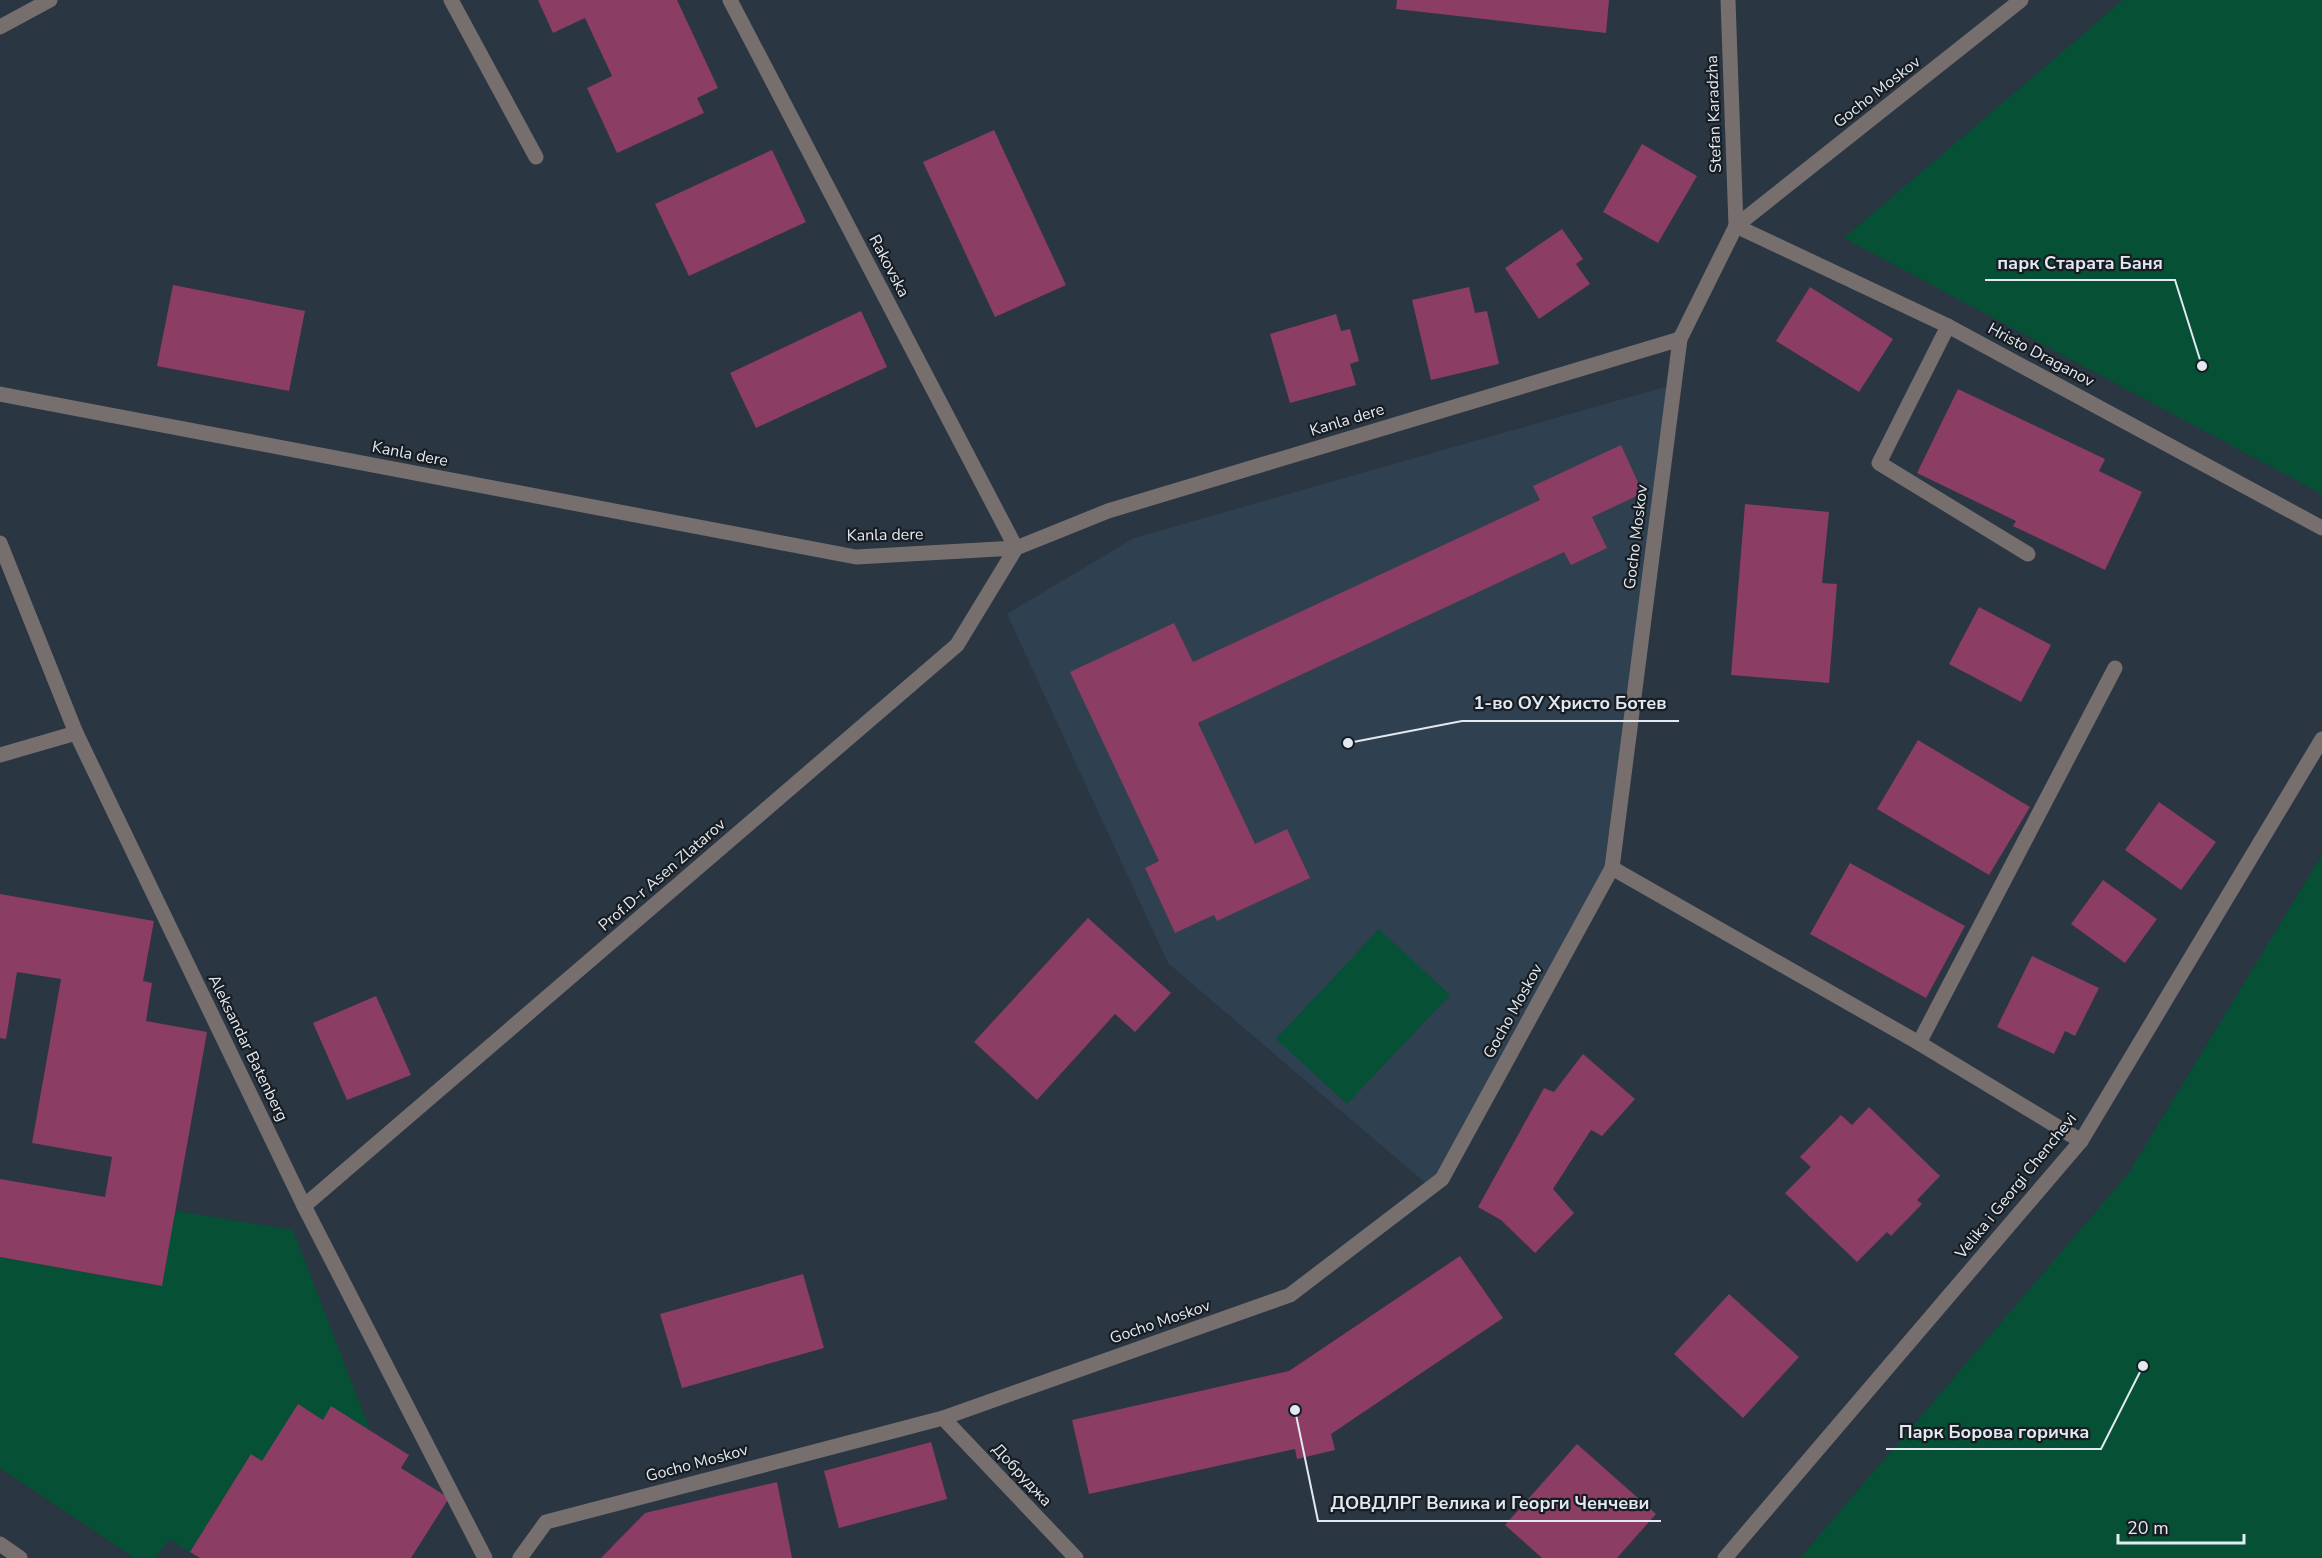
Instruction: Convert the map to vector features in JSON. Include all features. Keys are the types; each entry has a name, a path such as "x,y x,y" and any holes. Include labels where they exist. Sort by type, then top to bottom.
{"street":[{"path":"0,27 50,0"},
{"path":"451,0 536,158"},
{"name":"Rakovska","path":"730,0 1016,548"},
{"name":"Stefan Karadzha","path":"1728,0 1736,226"},
{"name":"Gocho Moskov","path":"520,1558 546,1522 943,1418 1290,1295 1442,1179 1612,868 1680,339 1736,226 2021,0"},
{"name":"Hristo Draganov","path":"1736,226 1948,326 2322,528"},
{"path":"1948,326 1879,463 2028,554"},
{"name":"Kanla dere","path":"0,394 856,557 1016,548 1108,511 1680,339"},
{"name":"Aleksandar Batenberg","path":"0,543 76,733 304,1206 485,1558"},
{"name":"Prof.D-r Asen Zlatarov","path":"304,1206 957,645 1016,548"},
{"path":"1919,1043 2115,668"},
{"path":"0,755 76,733"},
{"name":"Velika i Georgi Chenchevi","path":"1725,1558 2081,1141 2322,739"},
{"path":"1612,868 1919,1043 2081,1141"},
{"name":"Добруджа","path":"943,1418 1076,1558"},
{"path":"0,1544 20,1558"}],"shaded area":[{"path":"1672,385 1615,872 1429,1186 1168,963 1007,614 1134,538"}],"green space":[{"path":"2123,0 2322,0 2322,494 1844,238"},
{"path":"2322,855 2322,1558 1800,1558 2128,1174"},
{"path":"1379,929 1450,995 1347,1104 1276,1039"},
{"path":"175,1211 293,1230 370,1430 332,1407 323,1420 298,1405 262,1461 251,1454 190,1552 170,1539 155,1558 135,1558 0,1468 0,1257 161,1286"}],"building":[{"path":"538,0 677,0 718,88 697,98 704,113 617,153 587,88 612,76 585,18 553,33"},
{"path":"1397,0 1609,0 1606,33 1396,9"},
{"path":"994,130 1066,285 995,317 923,162"},
{"path":"1642,144 1697,176 1658,243 1603,212"},
{"path":"772,150 806,222 689,276 655,204"},
{"path":"1562,229 1583,259 1576,264 1590,284 1539,319 1505,268"},
{"path":"173,285 305,311 289,391 157,366"},
{"path":"1469,287 1475,313 1487,311 1499,364 1431,380 1412,300"},
{"path":"1810,287 1893,339 1859,392 1776,341"},
{"path":"861,311 887,367 756,428 730,373"},
{"path":"1336,314 1341,331 1350,329 1359,361 1350,364 1356,385 1290,403 1270,334"},
{"path":"1958,389 2105,459 2099,471 2142,492 2105,570 2013,526 2016,521 1917,473"},
{"path":"1621,445 1643,493 1592,517 1607,548 1571,565 1564,552 1198,723 1255,844 1287,829 1310,878 1217,921 1214,915 1175,933 1145,868 1159,861 1070,672 1174,623 1193,662 1540,500 1533,486"},
{"path":"1745,504 1829,512 1822,583 1837,584 1829,683 1731,675"},
{"path":"1979,607 2051,645 2021,702 1949,664"},
{"path":"1918,740 2030,807 1989,875 1877,809"},
{"path":"2159,802 2216,842 2181,890 2125,850"},
{"path":"1850,863 1965,926 1926,998 1810,934"},
{"path":"2103,880 2157,919 2125,963 2071,924"},
{"path":"0,894 154,921 143,981 152,983 146,1021 207,1032 162,1286 0,1257 0,1179 105,1197 112,1157 32,1143 61,979 17,972 6,1039 0,1038"},
{"path":"1088,918 1171,993 1135,1032 1115,1014 1037,1100 974,1042"},
{"path":"2032,956 2099,988 2075,1036 2065,1031 2054,1054 1997,1027"},
{"path":"376,996 411,1075 347,1100 313,1023"},
{"path":"1583,1054 1635,1099 1602,1136 1591,1130 1553,1189 1574,1213 1535,1253 1501,1220 1478,1207 1544,1088 1554,1092"},
{"path":"1869,1107 1940,1176 1917,1200 1922,1204 1891,1236 1887,1232 1857,1262 1785,1193 1811,1167 1800,1157 1841,1115 1852,1125"},
{"path":"1460,1256 1503,1318 1331,1434 1335,1450 1297,1459 1295,1449 1089,1494 1072,1420 1289,1371"},
{"path":"803,1274 824,1348 682,1388 660,1314"},
{"path":"1729,1294 1799,1357 1743,1418 1674,1354"},
{"path":"298,1404 323,1420 331,1406 409,1455 401,1468 449,1498 411,1558 200,1558 190,1552 251,1454 262,1461"},
{"path":"931,1442 947,1499 839,1528 824,1471"},
{"path":"1577,1444 1656,1514 1617,1558 1542,1558 1505,1525"},
{"path":"777,1482 792,1558 601,1558 645,1513"}],"place":[{"name":"парк Старата Баня","path":"2202,366"},
{"name":"1-во ОУ Христо Ботев","path":"1348,743"},
{"name":"Парк Борова горичка","path":"2143,1366"},
{"name":"ДОВДЛРГ Велика и Георги Ченчеви","path":"1295,1410"}]}
